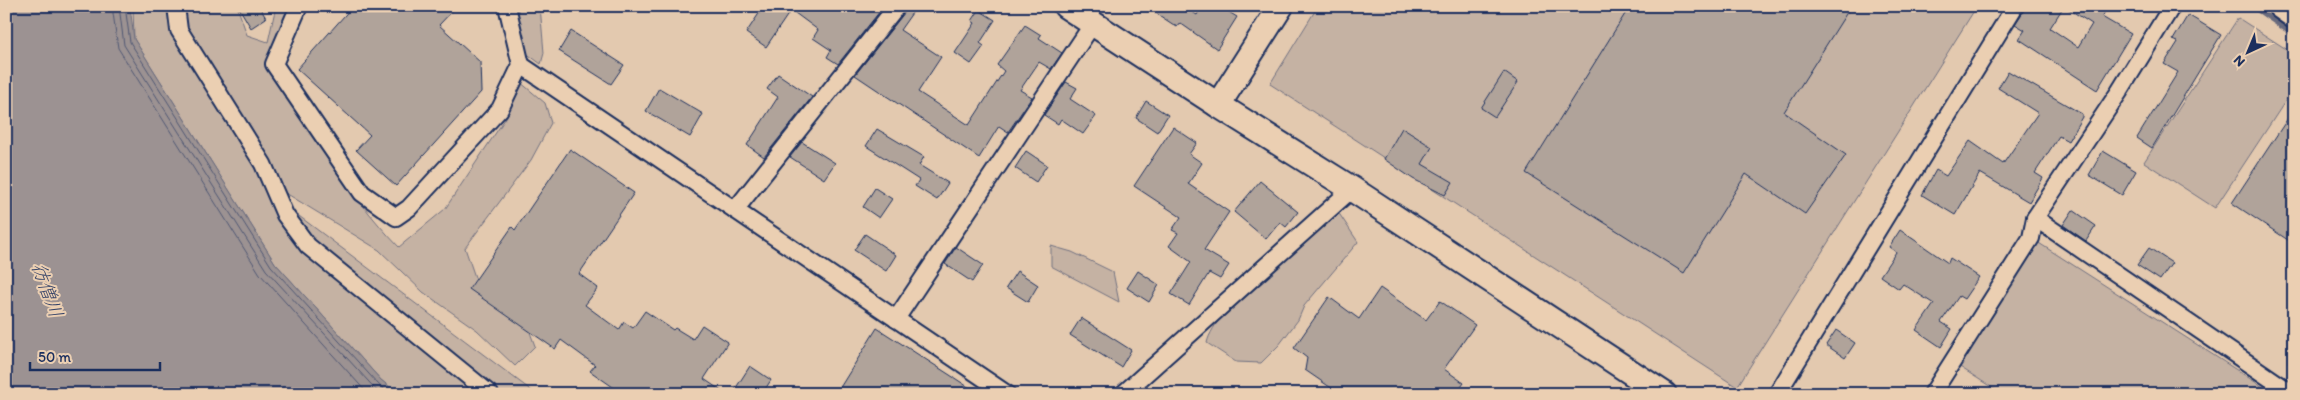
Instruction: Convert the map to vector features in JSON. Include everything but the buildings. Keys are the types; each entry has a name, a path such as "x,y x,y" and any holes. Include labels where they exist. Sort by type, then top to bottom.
{"street":[{"path":"176,6 178,30 262,164 285,214 308,246 490,394"},
{"path":"299,6 274,64 362,193 396,217 409,208 500,109 521,65 507,6"},
{"path":"735,210 897,6"},
{"path":"1218,105 1281,6"},
{"path":"1777,394 2014,6"},
{"path":"1932,394 2031,238 2035,218 2119,92 2172,6"},
{"path":"2280,6 2294,16"},
{"path":"1071,7 1092,25 1352,189 1664,394"},
{"path":"896,319 1092,25"},
{"path":"521,65 1007,394"},
{"path":"1123,394 1352,189"},
{"path":"2035,218 2293,394"}],"shaded area":[{"path":"133,6 176,6 179,30 279,201 536,394 398,394 381,380 275,263 134,39"},
{"path":"179,6 237,6 247,35 268,42 276,6 290,6 285,26 268,54 343,179 399,247 445,209 507,116 513,76 545,103 551,123 531,160 465,248 477,283 523,313 535,346 515,366 477,330 423,292 379,250 271,184 183,24"},
{"path":"516,6 540,6 544,53 541,64 526,53"},
{"path":"1318,6 1977,6 1737,387 1270,84"},
{"path":"2238,18 2294,54 2294,88 2215,208 2144,162"},
{"path":"1334,206 1358,242 1304,306 1298,320 1279,345 1261,363 1236,362 1207,343 1213,328 1243,292 1283,252"},
{"path":"2031,238 2274,394 2002,394 1952,362"},
{"path":"1051,246 1072,252 1113,272 1119,302 1051,266"},
{"path":"2293,286 2294,366 2288,363 2287,329"}],"water":[{"name":"彷僧川","path":"6,6 130,6 134,39 275,263 381,380 399,394 10,394 6,388"}],"waterway":[{"path":"2252,6 2294,35"}]}
